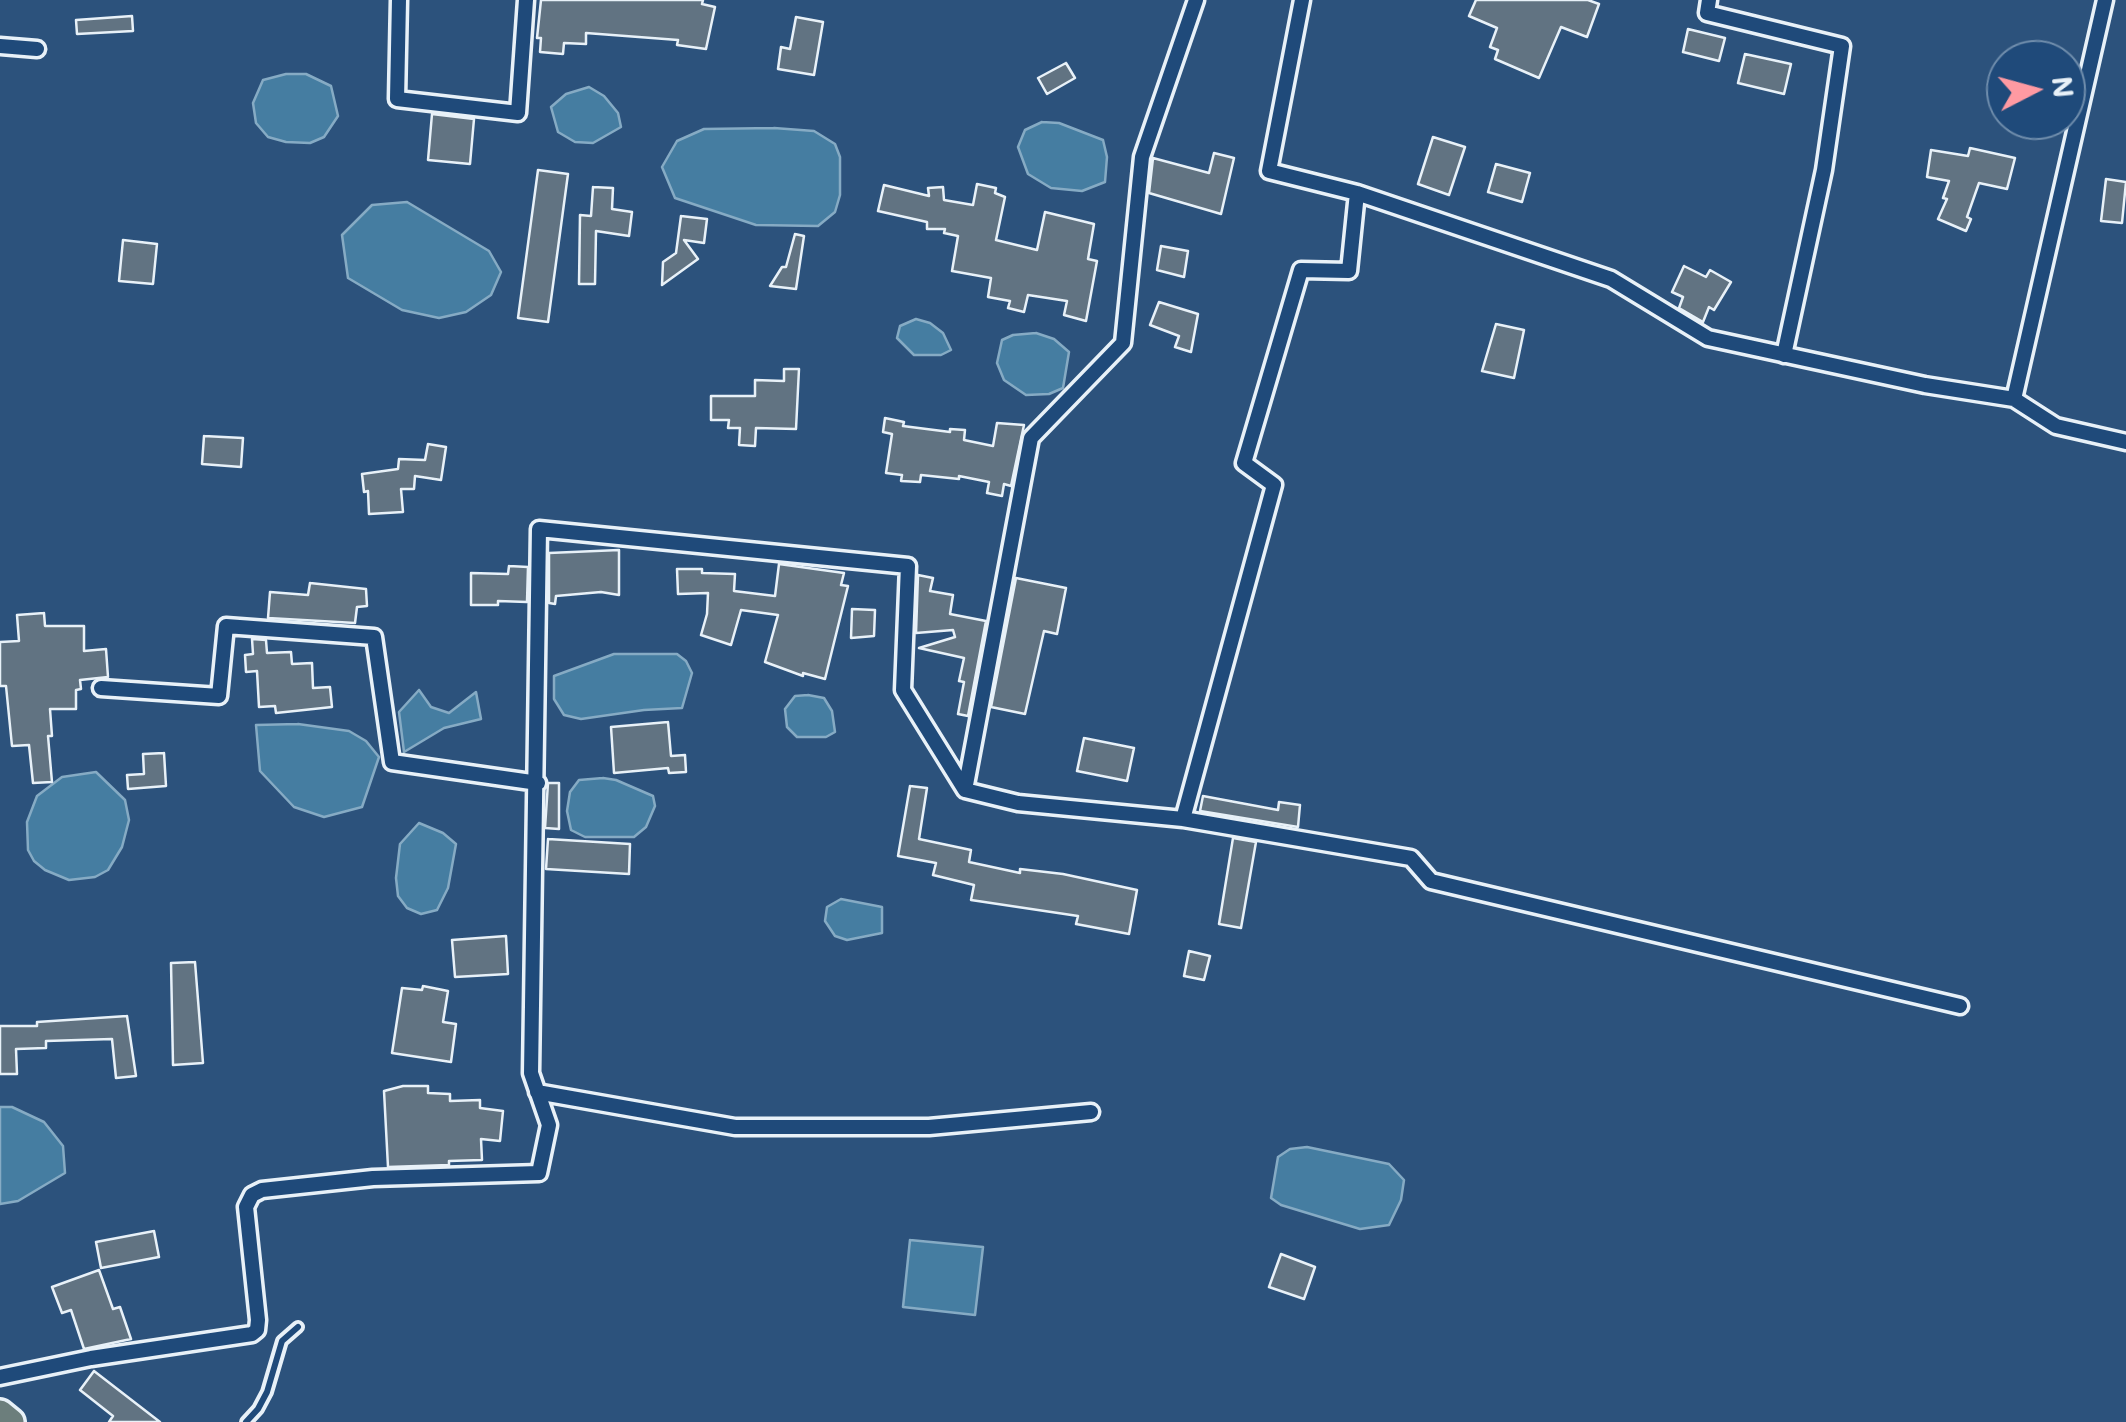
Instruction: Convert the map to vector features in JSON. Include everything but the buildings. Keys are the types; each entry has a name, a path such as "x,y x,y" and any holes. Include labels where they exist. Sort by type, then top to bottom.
{"highway":[{"path":"0,1413 11,1422"}],"street":[{"path":"398,0 397,99 518,113 526,0"},
{"path":"966,790 1031,438 1123,343 1142,157 1196,0"},
{"path":"1302,0 1269,171 1357,193 1612,279 1708,338 1925,385 2014,399 2056,426 2126,442"},
{"path":"1709,0 1707,12 1842,46 1824,170 1784,355"},
{"path":"2014,399 2105,0"},
{"path":"0,46 38,49"},
{"path":"1183,818 1274,485 1244,463 1301,270 1349,271 1357,193"},
{"path":"0,1377 90,1358 252,1334 257,1330 258,1320 246,1207 252,1196 262,1190 373,1178 539,1173 549,1125 531,1073 539,529 908,566 903,690 966,790 1018,802 1183,818 1411,858 1431,881 1960,1006"},
{"path":"101,688 219,696 226,626 374,637 392,762 538,783"},
{"path":"538,1092 734,1127 930,1127 1091,1112"}],"lane":[{"path":"246,1422 267,1392 282,1340 298,1327"}],"water":[{"path":"306,74 331,86 338,116 324,137 310,143 286,142 268,137 256,123 253,103 263,80"},
{"path":"589,87 604,96 618,113 621,127 593,143 575,142 558,132 551,107 566,94"},
{"path":"1042,122 1059,123 1103,140 1107,157 1105,182 1082,191 1051,188 1028,174 1018,147 1025,130"},
{"path":"704,129 814,131 835,144 840,157 840,195 835,212 818,226 756,225 675,198 662,167 677,141"},
{"path":"407,202 489,251 501,272 491,295 466,312 439,318 402,310 348,278 342,235 372,205"},
{"path":"916,319 943,333 951,350 941,355 914,355 897,338 900,326"},
{"path":"1036,333 1054,339 1069,352 1063,388 1049,394 1026,395 1004,380 997,363 1002,340"},
{"path":"614,654 677,654 686,661 692,673 682,708 581,719 564,715 554,699 554,676"},
{"path":"419,690 431,707 449,713 476,692 481,719 444,728 404,752 399,712"},
{"path":"795,696 824,698 832,711 835,732 826,737 797,737 787,727 785,709"},
{"path":"298,724 349,731 366,741 379,757 362,807 324,817 294,807 260,771 256,725"},
{"path":"96,772 125,800 129,820 122,847 108,870 95,877 69,880 34,861 28,850 27,822 37,796 62,777"},
{"path":"603,778 653,796 655,806 646,827 634,837 585,837 571,830 567,811 570,792 579,780"},
{"path":"419,823 443,833 456,844 448,888 437,910 421,914 407,908 398,896 396,878 400,844"},
{"path":"841,899 882,907 882,933 847,940 835,936 825,921 827,907"},
{"path":"0,1107 12,1107 44,1122 63,1146 65,1173 18,1201 0,1204"},
{"path":"1307,1147 1389,1164 1404,1180 1401,1200 1389,1225 1360,1229 1281,1205 1271,1198 1278,1157 1290,1149"},
{"path":"910,1240 983,1247 975,1315 903,1307"}]}
